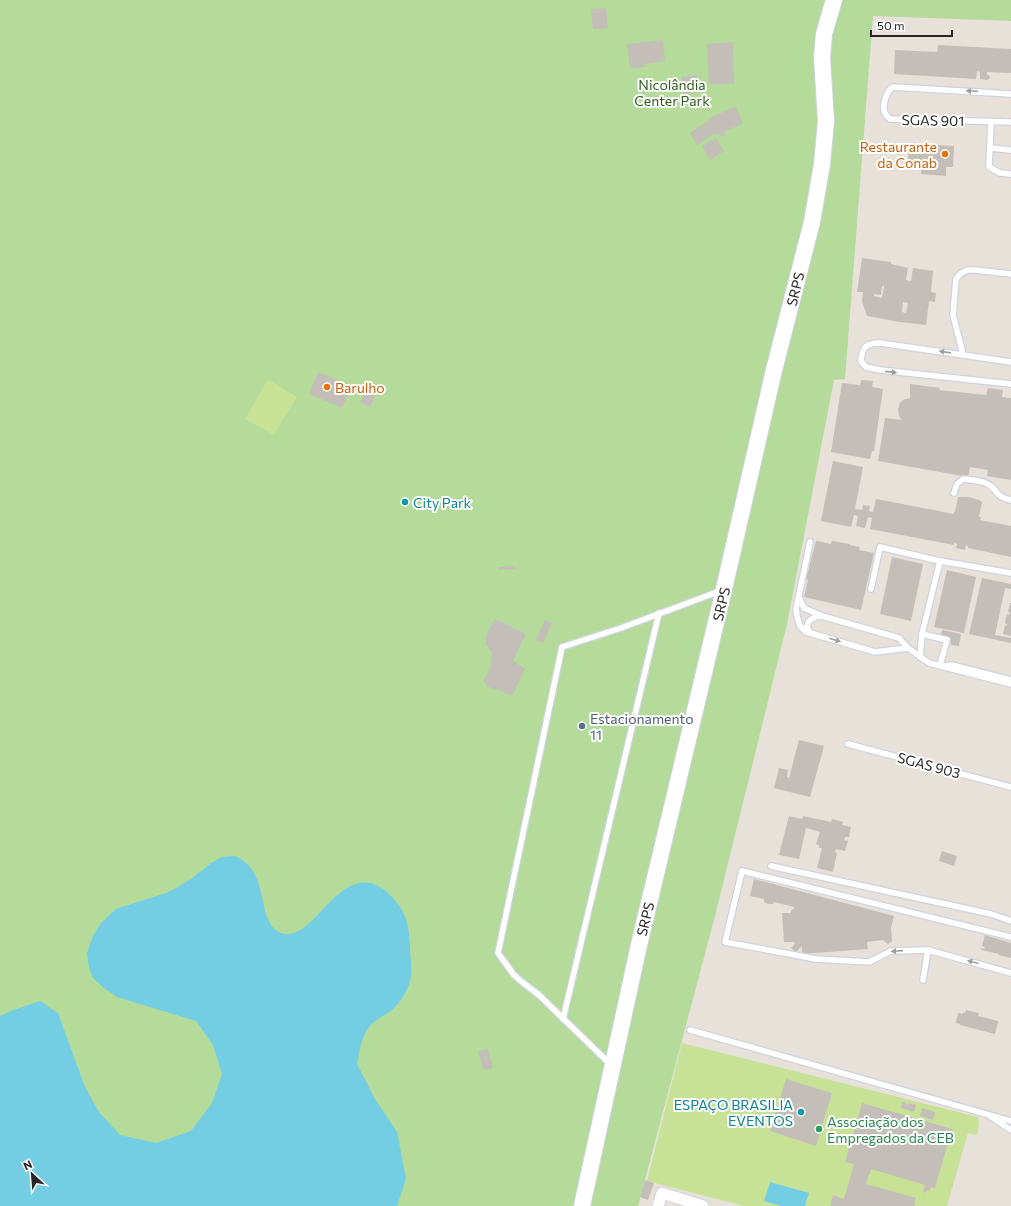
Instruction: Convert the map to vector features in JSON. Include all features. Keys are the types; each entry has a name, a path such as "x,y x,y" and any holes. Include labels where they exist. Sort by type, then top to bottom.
{"main road":[{"name":"SRPS","path":"582,1206 639,945 724,589 774,370 812,222 822,164 826,121 822,58 824,34 834,0"}],"street":[{"path":"658,1206 662,1193 703,1206"}],"lane":[{"name":"SGAS 901","path":"1011,94 893,87 886,94 884,111 886,116 890,119 1011,122"},
{"path":"991,122 990,167 1000,173 1011,174"},
{"path":"990,148 1011,150"},
{"path":"963,354 953,315 956,279 961,273 968,270 1011,274"},
{"path":"1011,362 880,343 871,343 866,346 862,354 861,362 866,367 880,370 1011,384"},
{"path":"954,493 957,484 963,479 974,480 986,483 991,486 997,494 1003,498 1011,500"},
{"path":"810,542 796,609 798,622 803,629 810,633 875,652 908,648"},
{"path":"871,589 880,547 940,561 1011,574"},
{"path":"920,657 922,634 940,561"},
{"path":"613,1067 539,996 518,978 498,953 562,647 591,638 724,589"},
{"path":"799,598 804,608 822,616 899,638 908,648 929,663 1011,684"},
{"path":"563,1019 659,613"},
{"path":"810,633 807,626 809,620 822,616"},
{"path":"922,634 947,640 941,666"},
{"path":"941,666 952,665 1011,680"},
{"name":"SGAS 903","path":"848,744 1011,786"},
{"path":"771,866 991,914 1011,921"},
{"path":"1011,937 742,871 725,942 816,959 869,962 891,951 928,950 1011,973"},
{"path":"923,980 928,950"},
{"path":"690,1030 987,1115 1011,1120"},
{"path":"987,1115 1011,1130"}],"green space":[{"name":"City Park","path":"0,0 1011,0 1011,21 873,16 845,379 834,380 787,624 715,916 638,1206 0,1206"},
{"path":"268,379 297,397 274,435 245,419"},
{"name":"Associação dos Empregados da CEB","path":"682,1043 978,1117 979,1124 977,1135 968,1133 947,1206 744,1206 647,1181"}],"water":[{"path":"235,856 246,863 254,873 259,884 264,908 268,918 273,927 281,933 293,933 305,926 342,891 356,884 371,883 388,893 403,911 410,938 411,972 409,984 405,994 396,1006 374,1022 366,1031 357,1064 375,1099 397,1132 406,1179 397,1206 0,1206 0,1016 40,1001 58,1013 85,1087 99,1112 120,1135 156,1143 191,1131 212,1103 222,1074 213,1045 196,1021 117,997 93,978 89,968 87,953 93,936 101,923 116,909 169,892 191,879 210,864 222,857"},
{"path":"770,1182 809,1193 805,1206 781,1206 764,1201"}],"building":[{"path":"606,8 608,28 593,29 591,9"},
{"path":"663,40 665,61 644,64 645,67 630,68 627,44"},
{"path":"733,42 734,84 709,84 707,44"},
{"path":"938,45 1011,49 1011,73 987,72 987,75 989,75 990,78 987,80 980,79 980,72 977,71 976,79 894,74 895,50 937,52"},
{"path":"697,75 698,93 683,94 681,77"},
{"path":"736,106 743,123 724,132 725,135 721,137 719,134 716,136 715,133 697,145 690,133 708,121 711,125 708,119"},
{"path":"716,138 724,151 710,160 702,146"},
{"path":"915,144 954,146 953,167 946,167 946,176 921,174 921,165 914,165 914,162 908,162 909,146 915,146"},
{"path":"862,258 891,262 891,264 908,268 906,280 911,281 913,268 933,271 931,292 936,293 935,302 929,301 926,325 867,316 862,301 863,292 857,292","holes":["882,286 884,286 882,298 874,296 874,294 881,295","903,302 908,303 906,313 902,312"]},
{"path":"318,372 352,386 342,408 309,394"},
{"path":"861,380 873,381 872,387 883,389 874,451 872,451 870,459 831,452 842,383 860,385"},
{"path":"910,384 940,388 939,390 986,395 988,388 1003,390 1002,397 1011,398 1011,480 987,476 988,470 970,467 968,477 878,461 885,418 902,420 899,416 898,409 903,400 910,398"},
{"path":"369,385 378,389 370,407 360,402"},
{"path":"833,461 863,467 855,509 862,510 863,505 870,506 869,511 873,512 876,499 954,514 958,497 969,497 979,500 982,502 979,517 981,517 980,520 1011,526 1011,557 968,548 966,545 965,550 956,548 957,544 954,543 954,545 870,529 872,518 868,517 865,528 856,526 858,516 854,515 851,527 821,521"},
{"path":"816,541 831,544 832,541 850,544 849,545 860,547 859,550 874,553 861,610 804,597 808,580 806,579"},
{"path":"892,557 923,564 911,621 880,614"},
{"path":"515,566 515,569 499,570 499,567"},
{"path":"947,570 976,577 964,633 934,627"},
{"path":"982,578 1011,584 1011,589 1005,588 995,635 1011,638 1011,643 969,634"},
{"path":"1010,603 1011,636 1003,634 1005,625 1007,626 1005,623 1007,614 1009,615 1010,612 1008,612"},
{"path":"496,619 526,634 513,661 525,669 512,696 486,686 487,684 483,682 492,663 490,662 490,658 493,654 485,643 485,638 493,621"},
{"path":"545,620 552,623 543,643 536,640"},
{"path":"942,630 961,634 959,646 951,645 951,642 940,640"},
{"path":"799,740 824,746 810,797 774,788 779,768 788,770 787,777 789,778"},
{"path":"789,816 802,819 803,816 831,822 832,819 843,822 842,825 851,827 849,837 845,837 844,840 848,841 845,851 836,849 835,852 837,853 833,872 817,868 822,848 819,848 819,845 816,844 820,832 806,828 799,859 779,855"},
{"path":"942,851 957,856 954,866 939,861"},
{"path":"754,879 894,916 891,928 892,941 888,944 883,940 867,942 868,949 802,954 802,946 796,952 791,948 795,944 794,942 784,942 782,913 791,913 791,910 794,909 794,907 774,902 773,904 768,904 764,902 764,899 750,896"},
{"path":"985,935 1011,943 1011,958 981,950 985,947 982,946"},
{"path":"966,1010 979,1013 978,1016 998,1021 995,1034 956,1023 958,1013 963,1014"},
{"path":"488,1049 493,1068 483,1070 478,1051"},
{"name":"ESPAÇO BRASILIA EVENTOS","path":"786,1079 832,1093 816,1146 770,1131"},
{"path":"902,1102 907,1103 906,1104 908,1105 908,1103 916,1105 914,1112 901,1108"},
{"path":"862,1103 952,1129 935,1188 931,1187 931,1189 923,1193 925,1185 871,1169 866,1184 916,1198 914,1206 830,1206 833,1195 844,1199 854,1164 845,1162"},
{"path":"922,1108 935,1112 933,1120 920,1116"},
{"path":"645,1180 654,1183 648,1200 640,1197"}],"place":[{"name":"Restaurante da Conab","path":"945,154"},
{"name":"Barulho","path":"327,387"},
{"name":"City Park","path":"405,502"},
{"name":"Estacionamento 11","path":"582,726"},
{"name":"ESPAÇO BRASILIA EVENTOS","path":"801,1112"},
{"name":"Associação dos Empregados da CEB","path":"819,1129"}],"park label":[{"name":"Nicolândia Center Park","path":"672,92"}]}
